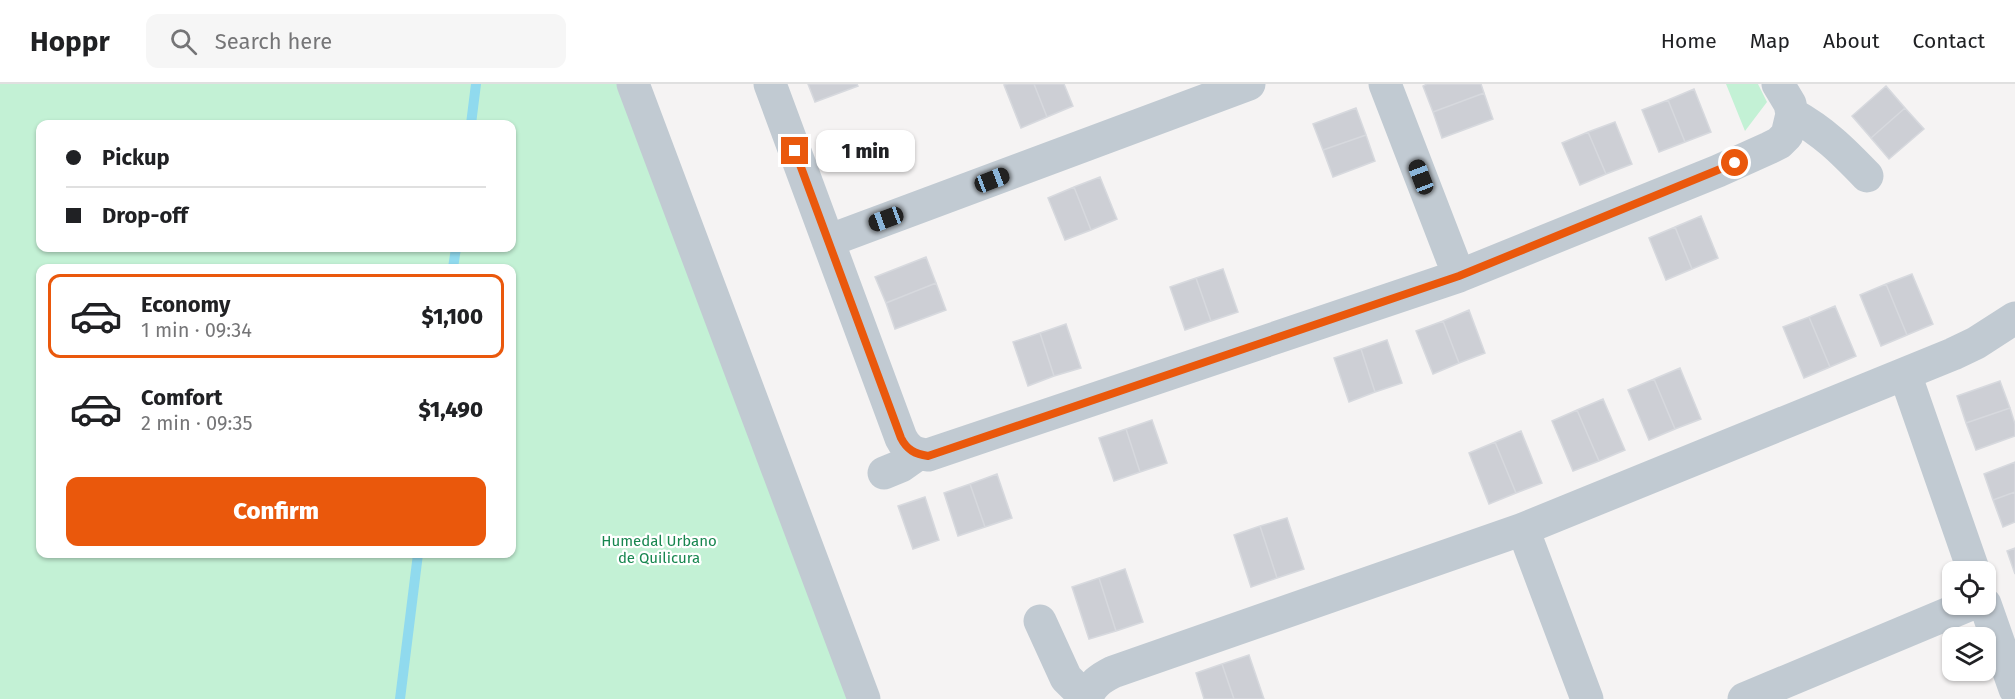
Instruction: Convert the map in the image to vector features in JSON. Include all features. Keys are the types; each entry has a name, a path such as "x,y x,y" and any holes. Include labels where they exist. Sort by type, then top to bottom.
{"street":[{"path":"633,84 864,699"},
{"path":"770,84 901,438 905,445 918,454 928,456 1459,276 1769,148 1787,135 1792,114 1790,104 1778,84"},
{"path":"828,241 1249,84"},
{"path":"1385,84 1459,276"},
{"path":"1792,114 1827,136 1867,176"},
{"path":"1040,621 1066,678 1088,696 1103,677 1113,672 1523,529 1905,374 1976,343 2015,318"},
{"path":"1905,374 1970,561"},
{"path":"884,473 901,466 918,454"},
{"path":"1523,529 1587,699"},
{"path":"1744,699 1945,615"},
{"path":"1989,615 2015,689"}],"green space":[{"name":"Humedal Urbano de Quilicura","path":"0,84 642,84 872,699 0,699"},
{"path":"1726,84 1758,84 1767,102 1745,131"}],"building":[{"path":"808,84 857,84 858,86 815,102"},
{"path":"1034,84 1047,117 1021,128 1004,85"},
{"path":"1034,84 1064,84 1073,106 1047,117"},
{"path":"1427,84 1481,84 1484,93 1433,112 1423,86"},
{"path":"1886,86 1905,108 1871,138 1852,116"},
{"path":"1694,89 1711,132 1685,142 1668,100"},
{"path":"1484,93 1493,119 1442,138 1433,112"},
{"path":"1668,100 1685,142 1659,152 1642,110"},
{"path":"1356,108 1366,135 1323,150 1313,124"},
{"path":"1905,108 1924,129 1889,159 1871,138"},
{"path":"1615,122 1632,164 1606,174 1588,132"},
{"path":"1588,132 1606,174 1580,185 1562,143"},
{"path":"1366,135 1375,161 1333,177 1323,150"},
{"path":"1100,177 1117,219 1091,230 1074,187"},
{"path":"1074,187 1091,230 1065,240 1048,198"},
{"path":"1701,216 1718,258 1692,269 1675,227"},
{"path":"1675,227 1692,269 1666,280 1649,238"},
{"path":"926,257 936,283 886,303 875,277"},
{"path":"1223,269 1238,312 1211,321 1196,278"},
{"path":"1912,274 1933,324 1907,335 1886,284"},
{"path":"1196,278 1211,321 1185,330 1170,287"},
{"path":"936,283 946,310 895,329 886,303"},
{"path":"1886,284 1907,335 1881,346 1860,295"},
{"path":"1835,306 1856,356 1830,367 1809,317"},
{"path":"1469,310 1485,353 1459,363 1443,321"},
{"path":"1809,317 1830,367 1804,378 1783,327"},
{"path":"1443,321 1459,363 1433,374 1416,331"},
{"path":"1066,324 1081,368 1054,376 1040,333"},
{"path":"1040,333 1054,376 1028,386 1013,342"},
{"path":"1387,340 1402,383 1375,392 1361,349"},
{"path":"1361,349 1375,392 1349,402 1334,358"},
{"path":"1680,368 1701,419 1675,429 1654,379"},
{"path":"1654,379 1675,429 1649,440 1628,390"},
{"path":"2000,381 2010,408 1966,423 1957,396"},
{"path":"1603,399 1625,450 1599,461 1577,410"},
{"path":"2010,408 2015,424 2015,436 1976,450 1966,423"},
{"path":"1577,410 1599,461 1573,471 1552,421"},
{"path":"1152,420 1167,463 1140,472 1126,429"},
{"path":"1126,429 1140,472 1114,481 1099,438"},
{"path":"1521,431 1542,483 1516,493 1495,442"},
{"path":"1495,442 1516,493 1489,504 1469,453"},
{"path":"2015,462 2015,492 1993,500 1984,474"},
{"path":"997,474 1012,518 985,527 970,484"},
{"path":"970,484 985,527 958,536 944,493"},
{"path":"2015,492 2015,522 2003,527 1993,500"},
{"path":"925,497 939,540 913,549 898,506"},
{"path":"1287,518 1304,569 1277,578 1260,526"},
{"path":"1260,526 1277,578 1251,587 1234,535"},
{"path":"2015,548 2015,574 2007,551"},
{"path":"1125,569 1143,622 1116,631 1099,578"},
{"path":"1099,578 1116,631 1089,639 1072,587"},
{"path":"1249,655 1264,699 1234,699 1222,664"},
{"path":"1222,664 1234,699 1204,699 1196,673"}],"waterway":[{"path":"472,120 476,84"},
{"path":"454,264 455,252"},
{"path":"400,699 418,558"}],"route":[{"path":"795,151 901,438 911,450 928,456 1459,276 1735,163"}]}
